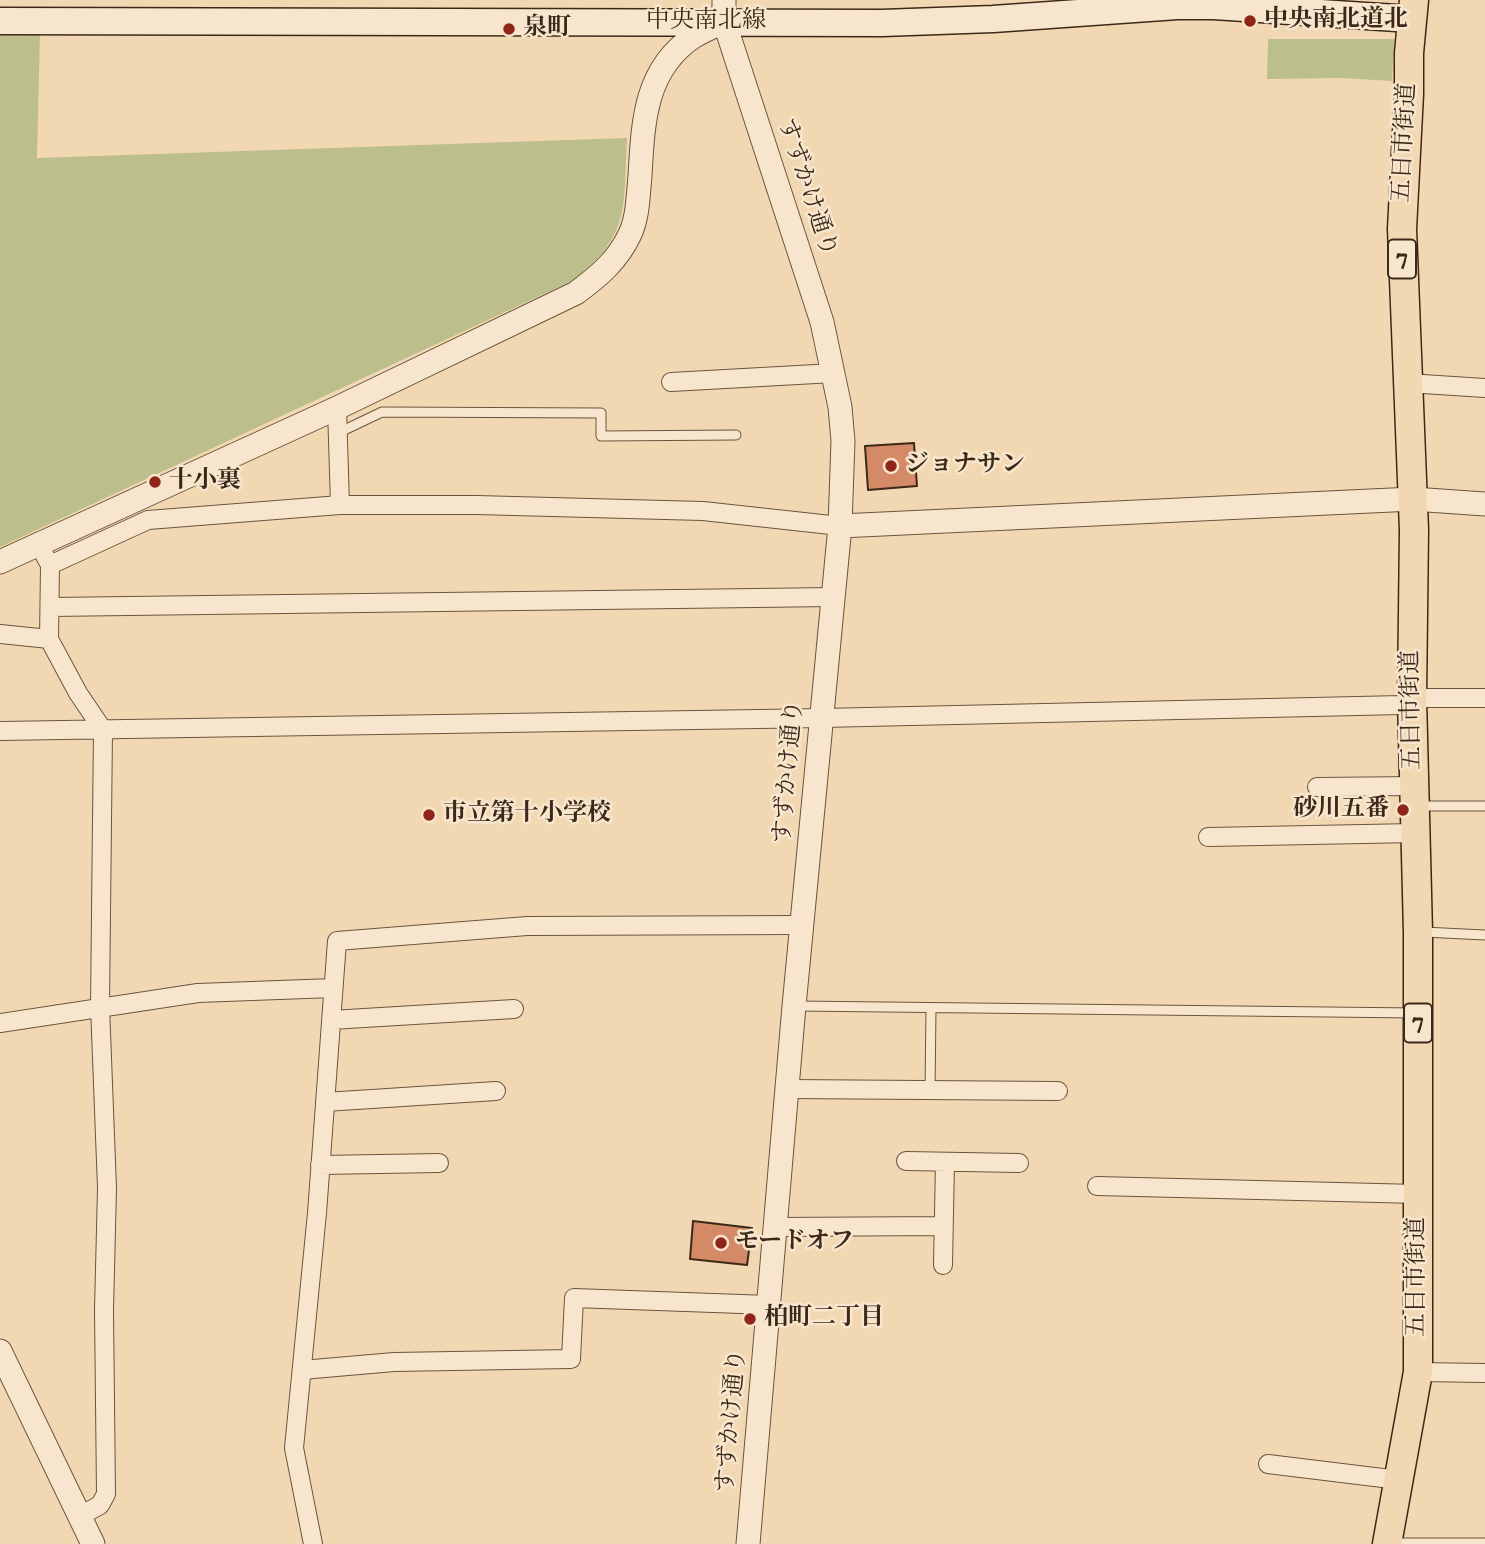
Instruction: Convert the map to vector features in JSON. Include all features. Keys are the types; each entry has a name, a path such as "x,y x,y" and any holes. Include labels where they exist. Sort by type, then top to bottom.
{"main road":[{"name":"中央南北線","path":"0,21 724,11 956,21 1202,6 1413,9"},
{"name":"五日市街道","path":"1387,1543 1418,1372 1418,933 1412,698 1413,499 1402,229 1413,9"}],"street":[{"path":"44,555 337,408 576,293 602,274 631,233 637,210 643,121 656,77 672,54 724,11 707,0"},
{"name":"すずかけ通り","path":"724,11 822,322 834,373 843,440 840,526 794,1006 748,1544"},
{"path":"671,382 834,373"},
{"path":"1407,383 1485,388"},
{"path":"337,408 340,505"},
{"path":"0,562 44,555 148,520 340,505 476,505 704,511 840,526 1413,499 1485,504"},
{"path":"44,555 50,607 49,639 78,693 103,730 100,1006 107,1188 104,1310 106,1494 100,1505 80,1516"},
{"path":"50,607 833,597"},
{"path":"0,634 49,639"},
{"path":"0,731 822,718 1402,705 1412,698 1485,698"},
{"path":"1317,787 1415,808"},
{"path":"1208,837 1415,808"},
{"path":"313,1544 294,1448 337,941 527,926 802,925"},
{"path":"0,1023 198,993 333,988"},
{"path":"331,1020 514,1009"},
{"path":"787,1090 1058,1091"},
{"path":"325,1102 496,1091"},
{"path":"906,1161 1020,1163"},
{"path":"943,1265 945,1162"},
{"path":"320,1165 439,1163"},
{"path":"1097,1186 1418,1194"},
{"path":"776,1227 943,1226"},
{"path":"302,1370 394,1362 571,1359 574,1298 769,1305"},
{"path":"0,1352 93,1544"},
{"path":"1418,1372 1485,1373"},
{"path":"1268,1464 1399,1480"}],"lane":[{"path":"338,433 382,412 601,413 601,436 736,435"},
{"path":"1415,808 1485,806"},
{"path":"1418,933 1485,935"},
{"path":"794,1006 1418,1013"},
{"path":"930,1091 931,1009"},
{"path":"1387,1543 1485,1543"}],"green space":[{"path":"40,33 37,158 627,138 621,217 606,248 574,280 0,547 0,34"},
{"path":"1268,39 1394,39 1392,81 1341,78 1267,79"}],"building":[{"name":"ジョナサン","path":"914,443 917,486 868,490 865,446"},
{"name":"モードオフ","path":"693,1221 752,1228 747,1265 690,1259"}],"place":[{"name":"中央南北道北","path":"1250,21"},
{"name":"泉町","path":"509,29"},
{"name":"ジョナサン","path":"891,466"},
{"name":"十小裏","path":"155,482"},
{"name":"砂川五番","path":"1403,810"},
{"name":"市立第十小学校","path":"429,815"},
{"name":"モードオフ","path":"721,1243"},
{"name":"柏町二丁目","path":"750,1319"}]}
